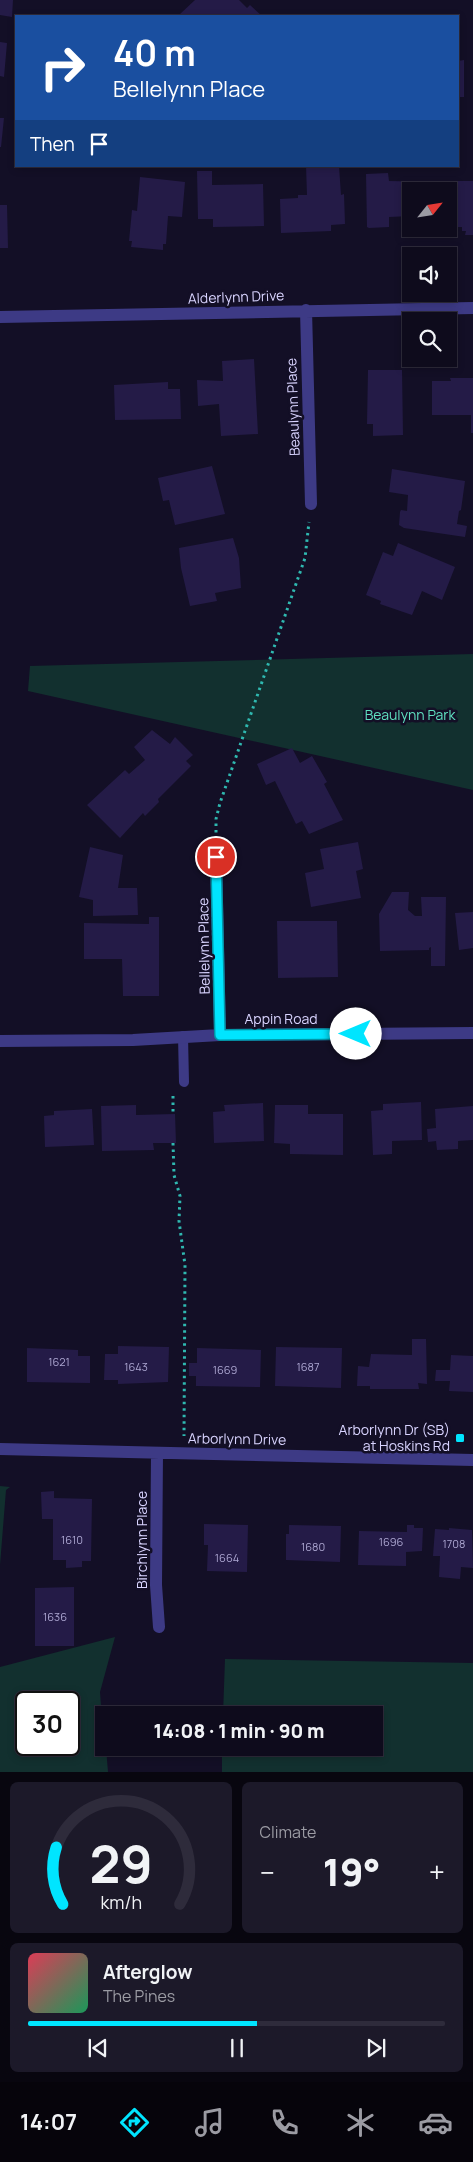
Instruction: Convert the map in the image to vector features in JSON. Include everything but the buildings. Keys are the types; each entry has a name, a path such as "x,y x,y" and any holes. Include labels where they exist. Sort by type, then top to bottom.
{"street":[{"name":"Alderlynn Drive","path":"0,317 473,308"},
{"name":"Beaulynn Place","path":"306,310 310,504"},
{"name":"Bellelynn Place","path":"216,857 220,1035"},
{"name":"Appin Road","path":"0,1042 132,1040 220,1035 473,1034"},
{"name":"Arborlynn Drive","path":"0,1449 473,1460"},
{"name":"Birchlynn Place","path":"157,1453 156,1585 159,1626"}],"lane":[{"path":"183,1036 184,1082"}],"path":[{"path":"216,857 216,818 305,558 310,504"},
{"path":"173,1143 174,1175 180,1196 179,1221 185,1265 184,1453"}],"green space":[{"name":"Beaulynn Park","path":"473,654 473,790 28,691 30,666"},
{"path":"0,1486 10,1487 6,1490 0,1565"},
{"path":"115,1637 100,1692 101,1706 95,1706 95,1756 107,1756 108,1772 0,1772 0,1667"},
{"path":"225,1659 473,1663 473,1772 222,1772 222,1756 383,1756 383,1706 223,1706"}],"place":[{"name":"Arborlynn Dr (SB) at Hoskins Rd","path":"460,1438"}],"route":[{"path":"216,857 219,917 220,1035 356,1034"}]}
